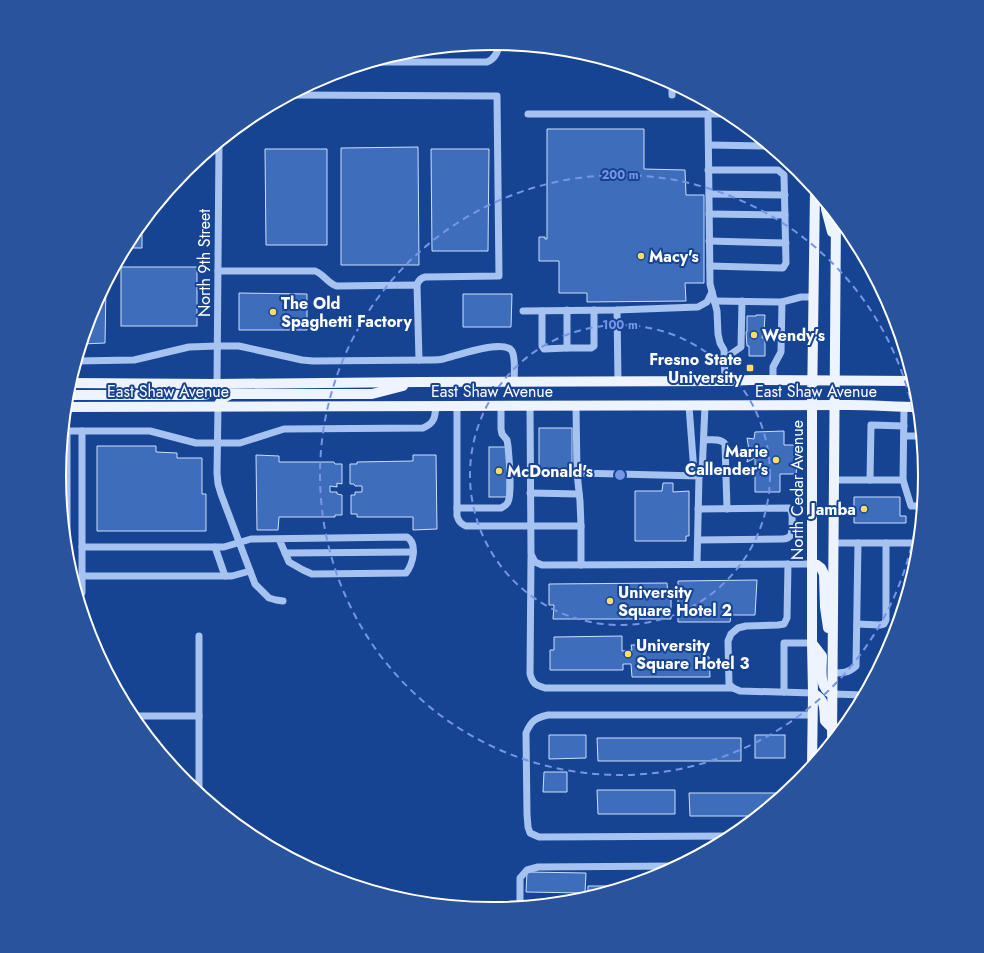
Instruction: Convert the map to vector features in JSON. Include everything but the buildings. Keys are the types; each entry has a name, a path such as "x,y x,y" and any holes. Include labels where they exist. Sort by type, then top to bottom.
{"main road":[{"name":"North Cedar Avenue","path":"812,759 814,693 812,643 812,406 815,197"},
{"path":"827,214 836,248"},
{"path":"832,733 836,225"},
{"name":"East Shaw Avenue","path":"76,383 217,384 751,380 907,381"},
{"path":"218,406 221,400 232,394 372,394 418,382"},
{"path":"74,395 202,396 208,395 216,389 217,384"},
{"name":"East Shaw Avenue","path":"72,406 457,405 912,407"},
{"path":"812,564 821,568 824,574 825,607 833,659"},
{"path":"812,643 822,656 823,686 825,690 832,694"},
{"path":"814,693 822,700 825,721 832,728"}],"street":[{"path":"394,62 487,62 491,61 497,54 498,50"},
{"path":"672,90 672,94"},
{"path":"299,96 497,96 499,276 422,277 417,285 419,360"},
{"path":"528,114 716,114"},
{"path":"708,114 710,284 717,311 718,334 720,343 724,350 725,381"},
{"path":"709,145 761,146"},
{"name":"North 9th Street","path":"217,384 219,149"},
{"path":"708,170 778,170 784,175 785,194 786,263 782,268 710,266"},
{"path":"709,194 785,194"},
{"path":"709,214 785,215"},
{"path":"709,241 786,243"},
{"path":"218,271 315,271 321,274 331,284 337,286 417,285"},
{"path":"523,311 617,310 698,306 707,302 712,292"},
{"path":"714,301 782,302 801,296 814,297"},
{"path":"724,360 741,347 742,301"},
{"path":"773,380 773,367 782,352 782,302"},
{"path":"542,310 542,346 544,349 591,348 594,346 594,310"},
{"path":"567,310 567,348"},
{"path":"617,310 618,382"},
{"path":"82,361 134,360 189,347 217,346 239,346 302,360 313,361 419,360 443,359 496,346 505,347 511,350 514,360 514,382"},
{"path":"68,431 150,432 196,443 240,444 284,429 423,428 432,424 436,405"},
{"path":"457,405 457,508 458,520 461,524 466,526 581,526"},
{"path":"218,406 218,484 255,584 269,598 284,602"},
{"path":"457,508 501,508 509,501 508,446 507,440 502,434 501,429 501,406"},
{"path":"530,406 530,674 532,682 545,688 733,688 740,691 814,693"},
{"path":"576,406 577,473 581,526 581,565"},
{"path":"689,406 694,472 699,476"},
{"path":"697,564 699,476 702,473 706,406"},
{"path":"904,407 903,480 911,506 918,506"},
{"path":"870,480 871,425 904,426"},
{"path":"82,431 82,593"},
{"path":"904,436 917,436"},
{"path":"704,440 721,440 726,444 727,509"},
{"path":"577,473 699,476"},
{"path":"834,480 903,480"},
{"path":"530,494 579,494"},
{"path":"698,509 789,508 792,515 792,532 787,538 698,540"},
{"path":"69,534 82,534"},
{"path":"82,547 224,547 251,539 407,537 411,540 414,546 412,563 406,574 312,574 289,562 279,539"},
{"path":"834,543 913,543"},
{"path":"832,674 850,671 856,666 858,543"},
{"path":"857,624 880,625 884,624 886,620 886,543"},
{"path":"215,547 225,576"},
{"path":"285,553 413,552"},
{"path":"531,554 535,562 542,565 812,564"},
{"path":"733,688 730,684 728,641 731,634 738,628 746,626 778,626 784,624 787,618 788,564"},
{"path":"82,576 232,576 250,571"},
{"path":"198,785 199,636"},
{"path":"784,692 784,643 812,643"},
{"path":"832,694 858,695"},
{"path":"721,836 539,837 530,833 527,814 526,734 529,725 536,718 548,715 813,715"},
{"path":"139,716 199,716"},
{"path":"520,902 520,878 527,870 538,867 666,866"}],"place":[{"name":"Macy's","path":"641,256"},
{"name":"The Old Spaghetti Factory","path":"273,312"},
{"name":"Wendy's","path":"754,335"},
{"name":"Fresno State University","path":"750,368"},
{"name":"Marie Callender's","path":"776,460"},
{"name":"McDonald's","path":"499,471"},
{"name":"Jamba","path":"864,509"},
{"name":"University Square Hotel 2","path":"610,601"},
{"name":"University Square Hotel 3","path":"628,654"}]}
